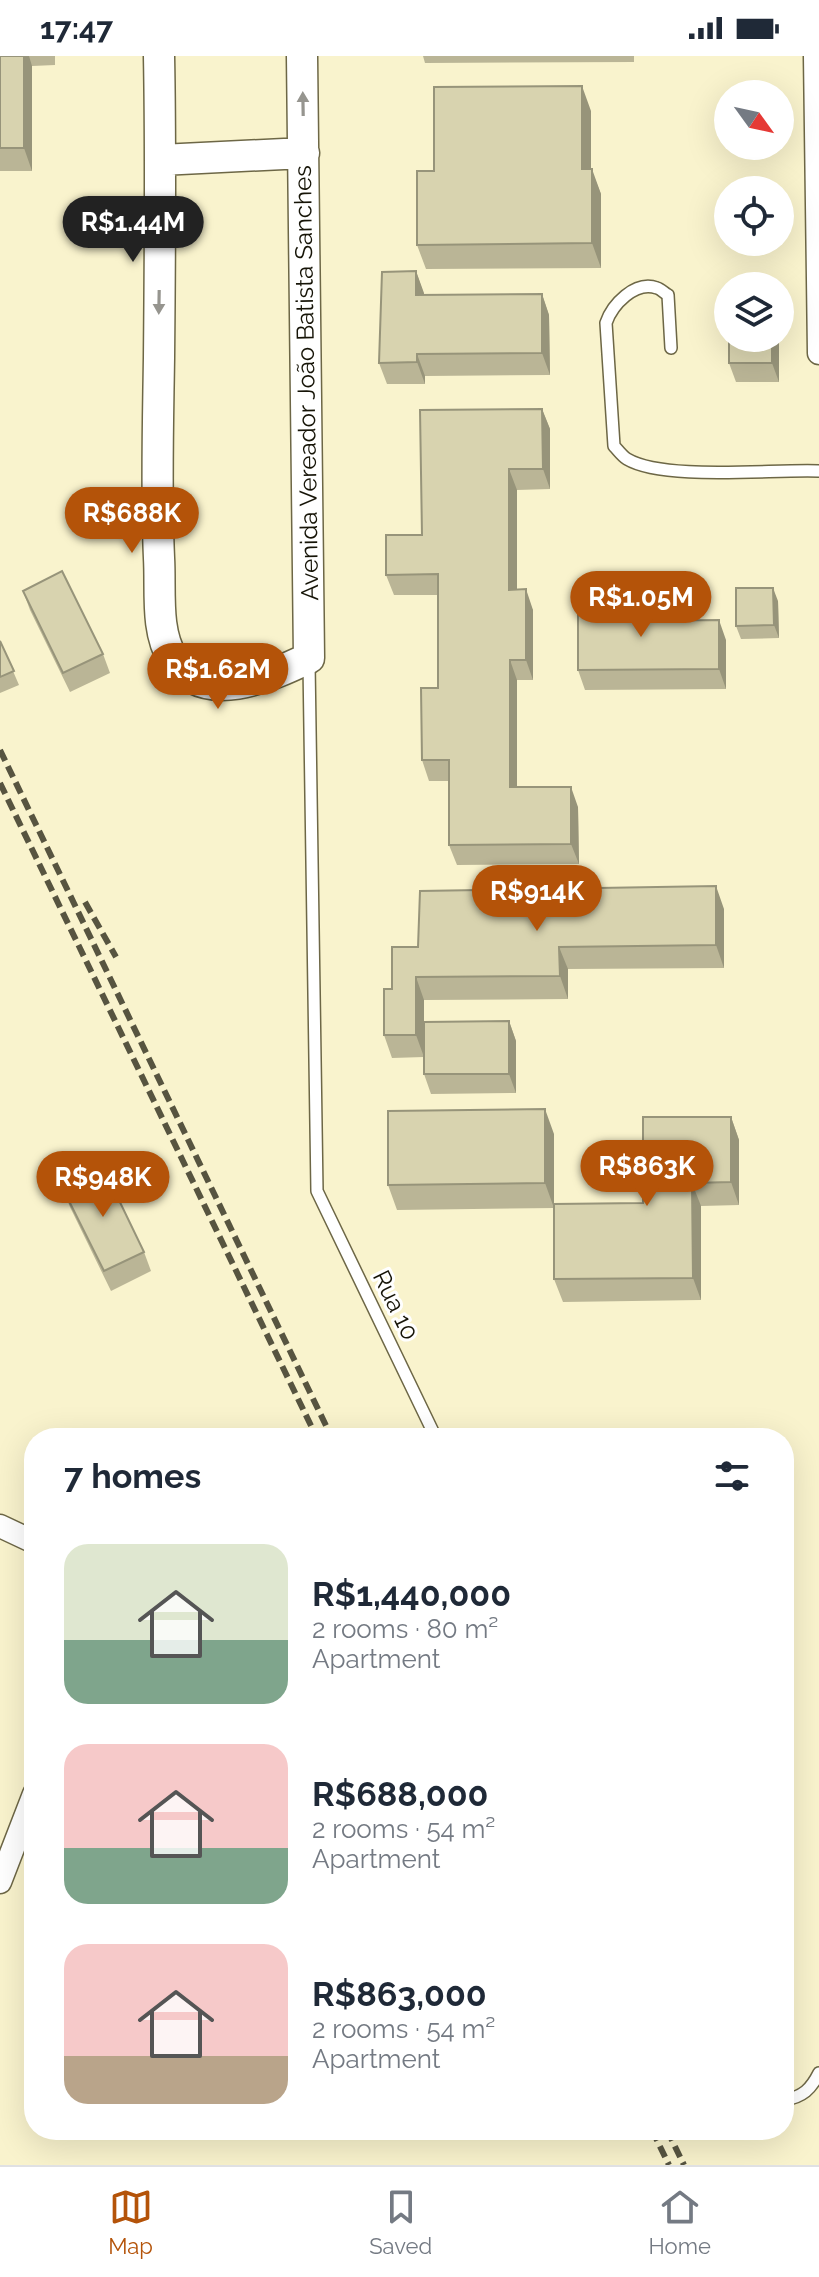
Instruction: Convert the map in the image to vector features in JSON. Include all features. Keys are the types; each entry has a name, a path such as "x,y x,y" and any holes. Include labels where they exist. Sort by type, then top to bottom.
{"street":[{"path":"159,56 158,522 163,638 174,660 198,682 231,685 269,678 309,658"},
{"name":"Avenida Vereador João Batista Sanches","path":"302,56 309,658"},
{"path":"815,56 819,353"},
{"path":"161,160 304,153"},
{"path":"0,1526 24,1537"},
{"path":"0,1882 24,1820"}],"lane":[{"path":"671,348 668,295 656,287 639,289 611,309 606,323 614,446 626,459 649,468 692,472 819,471"},
{"name":"Avenida Vereador João Batista Sanches","path":"309,658 317,1191"},
{"name":"Rua 10","path":"317,1191 431,1428"},
{"path":"794,2098 811,2089 819,2073"}],"building":[{"path":"0,56 24,56 24,148 0,148"},
{"path":"582,86 582,169 592,169 592,243 417,245 417,171 434,171 434,87"},
{"path":"416,271 416,295 542,294 542,353 417,354 417,362 379,363 382,272"},
{"path":"729,352 772,352 772,363 729,363"},
{"path":"542,409 543,469 509,469 509,590 526,589 526,660 510,660 510,787 571,787 571,844 449,845 449,760 422,760 421,688 438,688 438,574 386,575 386,535 422,535 420,410"},
{"path":"62,571 103,654 63,673 23,591"},
{"path":"736,588 773,588 774,625 736,626"},
{"path":"578,596 631,596 631,621 719,620 719,669 578,670"},
{"path":"0,641 14,671 0,677"},
{"path":"716,886 716,945 559,947 560,976 416,977 416,1035 384,1035 384,989 392,989 392,947 418,947 420,891"},
{"path":"509,1021 509,1074 424,1074 424,1022"},
{"path":"545,1109 545,1183 388,1185 388,1111"},
{"path":"643,1117 731,1117 731,1182 692,1183 693,1278 554,1279 554,1204 643,1203"},
{"path":"103,1167 144,1252 104,1271 62,1187"}],"railway":[{"path":"0,750 327,1428"},
{"path":"0,783 312,1428"},
{"path":"85,902 116,957"},
{"path":"657,2140 669,2165"},
{"path":"672,2140 684,2165"}]}
